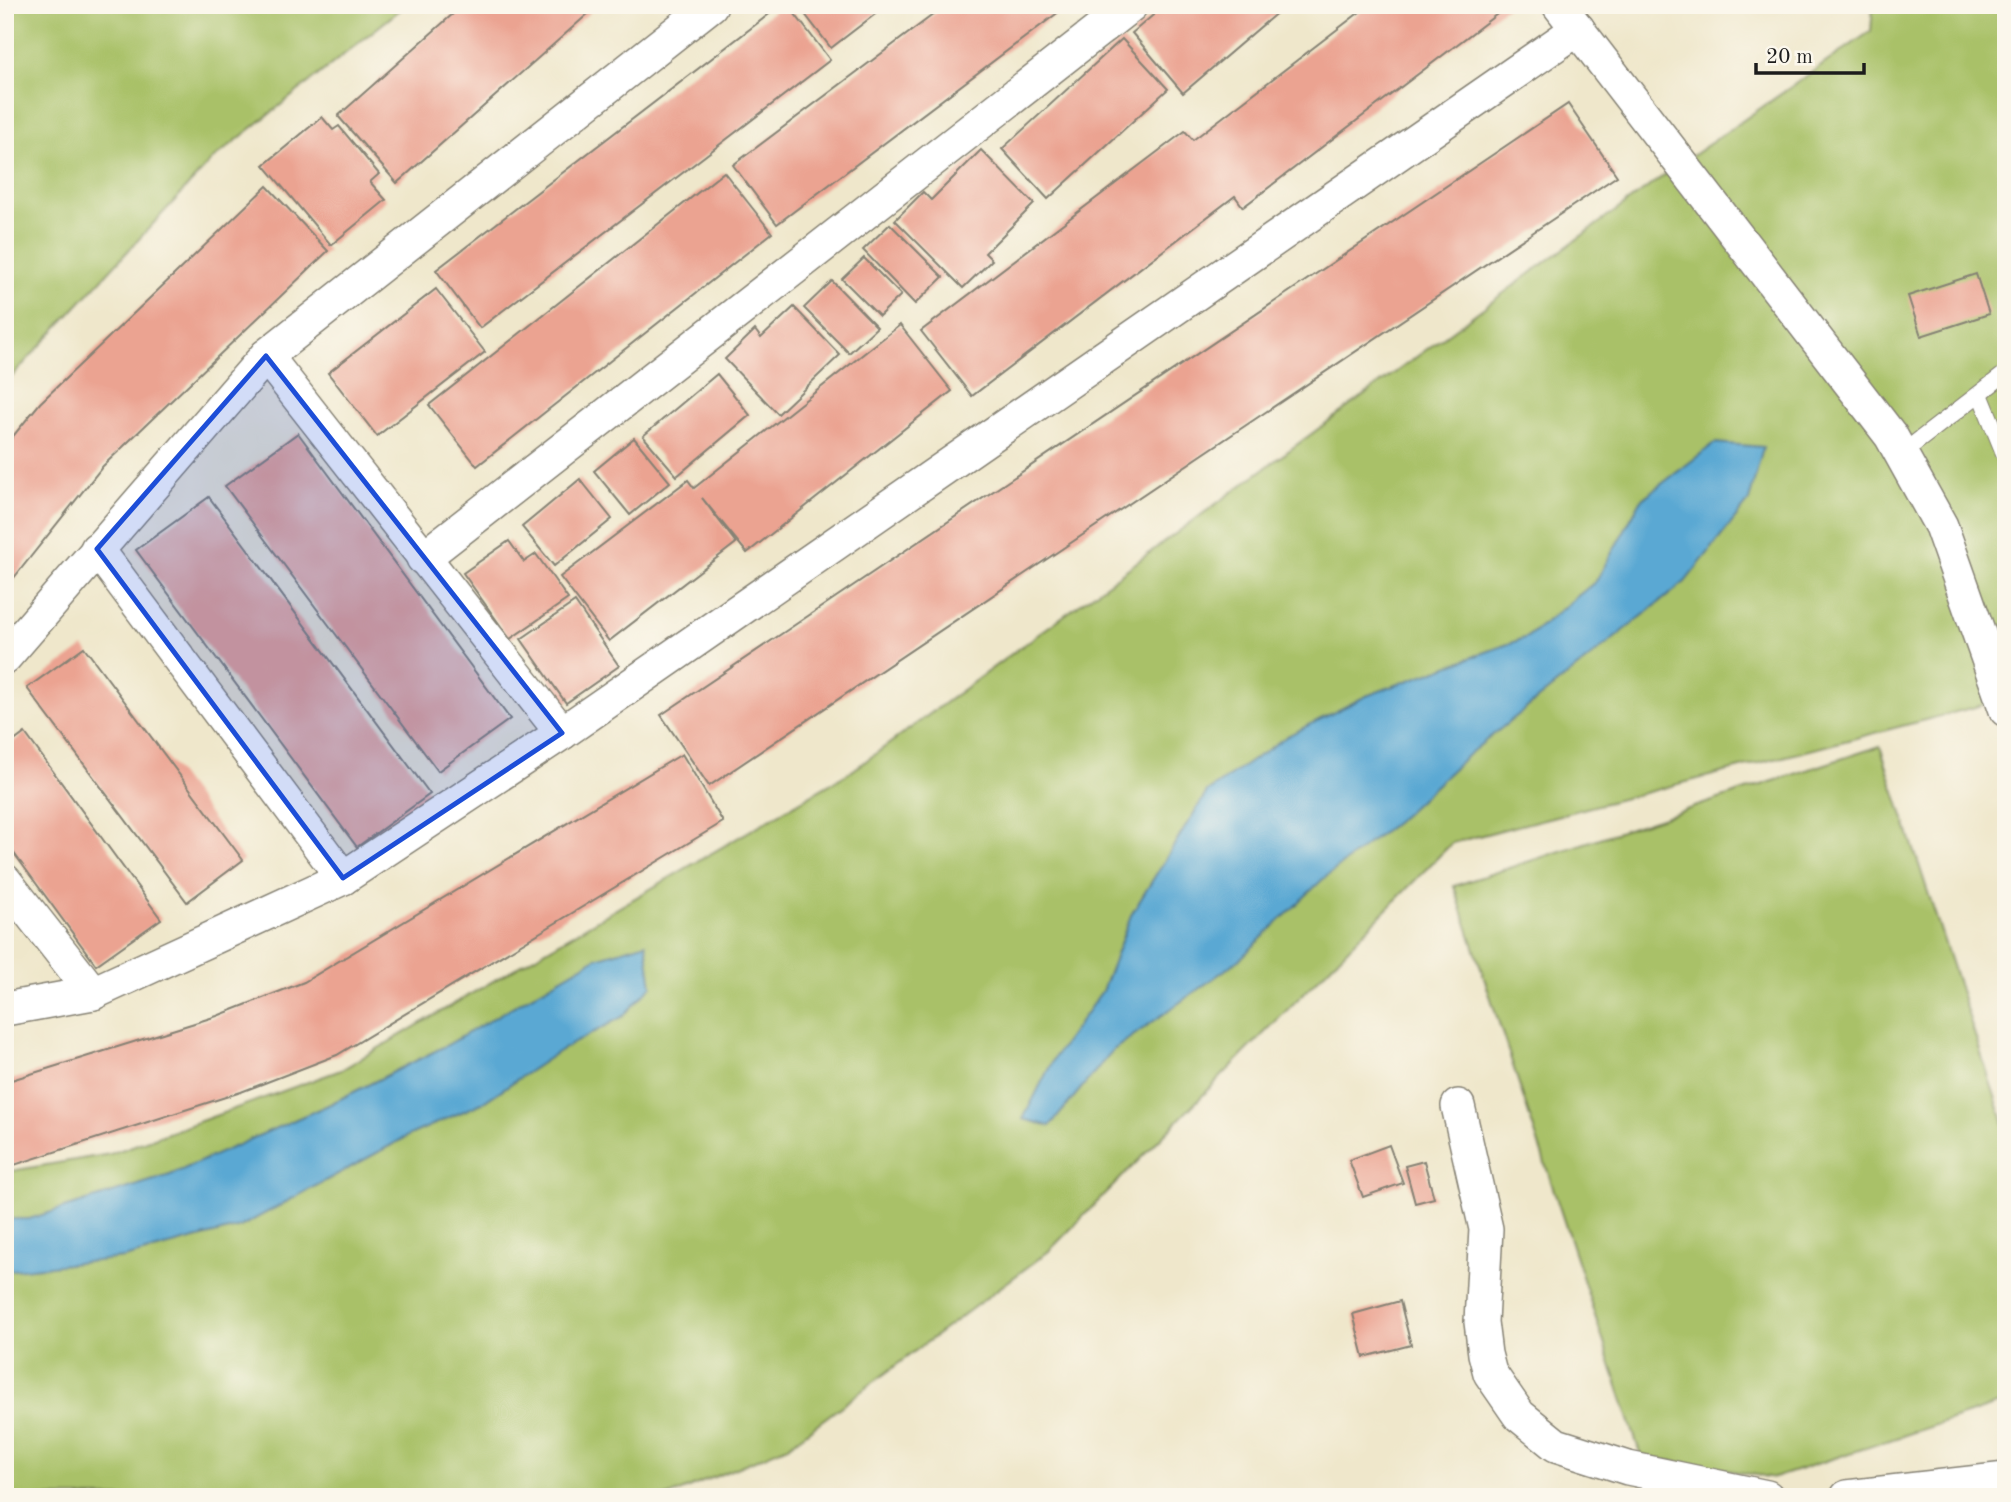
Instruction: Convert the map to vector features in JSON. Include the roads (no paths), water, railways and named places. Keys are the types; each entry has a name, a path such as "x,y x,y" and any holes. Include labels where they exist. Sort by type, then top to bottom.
{"street":[{"path":"5,657 267,356 711,5"},
{"path":"423,558 1131,5"},
{"path":"5,1009 93,993 343,878 562,733 1568,17 1891,436 1941,526 2004,699"},
{"path":"267,356 562,733"},
{"path":"97,549 343,878"},
{"path":"5,881 93,993"},
{"path":"1458,1106 1486,1229 1481,1322 1485,1354 1490,1373 1519,1415 1556,1445 1628,1468 1767,1497"},
{"path":"1847,1497 2006,1479"}],"lane":[{"path":"1901,454 2006,373"},
{"path":"1980,394 2006,458"}],"water":[{"path":"1715,443 1763,447 1749,501 1685,582 1469,754 1396,822 1322,880 1239,960 1112,1051 1050,1126 1023,1119 1054,1058 1102,991 1131,915 1207,792 1287,736 1366,696 1527,637 1596,581 1642,499"},
{"path":"646,943 652,986 622,1017 561,1050 482,1103 410,1135 240,1227 124,1258 5,1271 5,1219 29,1219 170,1175 328,1105 447,1045 596,958"}]}
